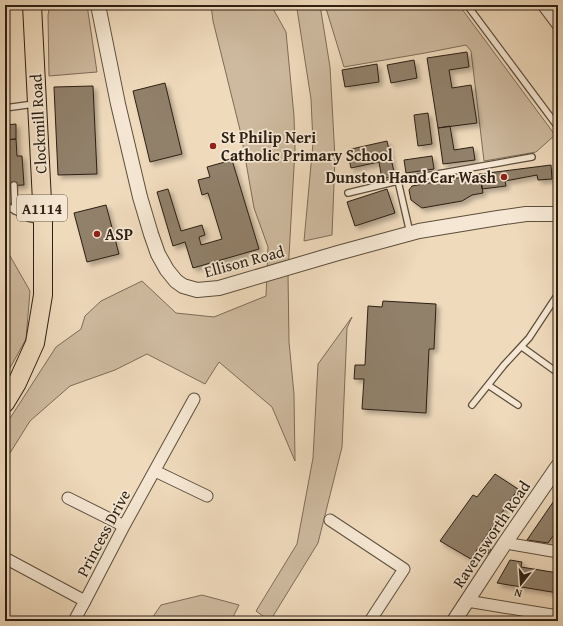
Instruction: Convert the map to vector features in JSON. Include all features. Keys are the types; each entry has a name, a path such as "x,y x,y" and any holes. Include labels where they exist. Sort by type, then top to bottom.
{"main road":[{"name":"Clockmill Road","path":"5,403 17,383 35,343 43,295 43,221 32,5"}],"street":[{"name":"Ellison Road","path":"98,5 118,104 140,197 158,254 166,270 183,286 197,290 211,289 410,233 526,214 558,214"},
{"path":"543,5 558,25"},
{"name":"Princess Drive","path":"5,558 85,602 124,526 194,399"},
{"name":"Ravensworth Road","path":"454,621 466,600 558,466"},
{"path":"154,471 207,496"},
{"path":"68,498 124,526"},
{"path":"330,520 404,569 370,621"},
{"path":"505,543 558,552"},
{"path":"466,600 558,616"},
{"path":"74,621 85,602"}],"lane":[{"path":"467,5 558,127"},
{"path":"5,108 37,104"},
{"path":"348,193 398,181 532,157"},
{"path":"398,181 410,233"},
{"path":"14,186 15,211"},
{"path":"5,205 28,218 43,221"},
{"path":"472,405 504,365 522,347 558,294"},
{"path":"522,347 558,373"},
{"path":"488,385 518,405"}],"shaded area":[{"path":"50,5 87,5 97,72 49,76 48,15"},
{"path":"211,5 271,5 286,32 294,116 295,149 288,274 289,342 294,394 295,461 272,407 219,362 205,384 147,354 115,370 70,386 30,421 5,461 5,426 56,347 81,329 85,316 101,301 142,281 176,313 214,317 266,296 268,247 254,208 241,134 213,21"},
{"path":"295,5 320,5 330,67 335,158 332,235 304,241 313,143 311,99 297,9"},
{"path":"325,5 459,5 555,135 536,152 484,161 471,51 466,45 344,67"},
{"path":"5,247 30,291 26,339 5,377"},
{"path":"352,317 347,328 342,447 318,543 270,621 256,611 297,544 313,458 318,364"},
{"path":"202,595 239,605 231,621 150,621 161,605"}],"building":[{"path":"467,52 469,67 449,70 452,88 471,85 477,123 438,128 427,58"},
{"path":"414,60 417,78 391,83 387,65"},
{"path":"377,64 379,82 345,87 342,70"},
{"path":"165,83 182,154 150,162 133,91"},
{"path":"93,86 97,174 58,175 54,87"},
{"path":"428,113 432,144 418,146 414,115"},
{"path":"16,124 16,139 5,140 5,125"},
{"path":"450,126 454,150 473,147 475,160 443,164 438,128"},
{"path":"16,139 17,156 22,156 24,185 5,186 5,140"},
{"path":"387,141 395,176 382,179 379,162 351,168 347,150"},
{"path":"432,156 434,169 406,173 404,160"},
{"path":"232,160 259,249 193,268 185,242 173,246 157,192 168,189 181,231 202,225 205,235 199,237 201,245 222,239 208,193 202,195 198,180 210,177 207,167"},
{"name":"Dunston Hand Car Wash","path":"551,165 552,179 538,180 537,175 505,181 506,186 482,189 480,174"},
{"path":"480,174 483,193 472,195 462,201 422,208 411,200 409,190 412,186"},
{"path":"387,189 395,213 355,226 347,202"},
{"name":"ASP","path":"106,205 119,254 87,262 74,213"},
{"path":"383,301 436,304 434,349 429,349 426,413 362,409 364,379 354,379 355,365 365,365 368,306 382,307"},
{"path":"495,474 518,489 482,542 490,547 491,550 489,553 486,553 478,548 471,559 440,541 473,495 477,497"},
{"path":"558,495 558,529 548,543 527,540"},
{"path":"510,560 522,562 521,567 558,573 558,593 497,583"}],"place":[{"name":"St Philip Neri Catholic Primary School","path":"213,146"},
{"name":"Dunston Hand Car Wash","path":"504,177"},
{"name":"ASP","path":"97,234"}]}
